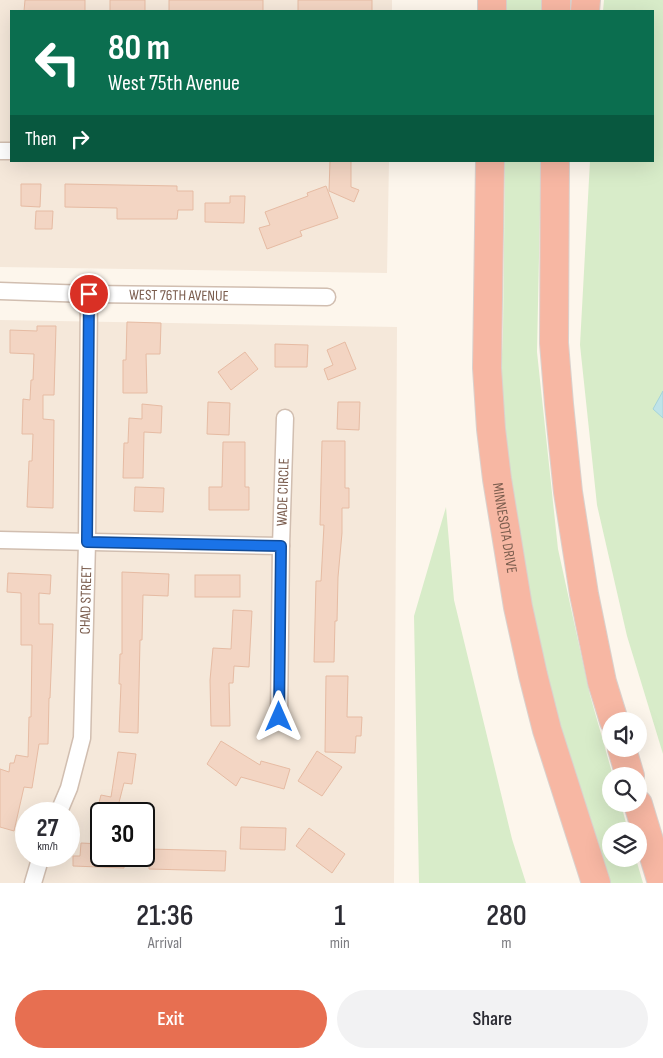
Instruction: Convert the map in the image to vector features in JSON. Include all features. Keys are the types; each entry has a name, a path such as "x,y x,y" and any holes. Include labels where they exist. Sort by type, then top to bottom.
{"highway":[{"name":"MINNESOTA DRIVE","path":"490,162 487,368 491,430 497,479 518,607 533,675 550,739 596,883"},
{"path":"555,162 554,343 559,404 568,492 584,594 602,682 611,712"},
{"path":"554,243 566,162"},
{"path":"640,812 662,883"}],"street":[{"name":"WEST 76TH AVENUE","path":"0,291 327,297"},
{"name":"CHAD STREET","path":"63,802 69,788 82,738 87,542 89,294"},
{"name":"WADE CIRCLE","path":"279,717 285,418"},
{"path":"0,540 281,546"},
{"path":"33,883 38,867"}],"shaded area":[{"path":"0,0 392,0 392,10 10,10 10,162 389,162 387,273 0,267"},
{"path":"0,320 397,327 394,883 0,883"}],"green space":[{"path":"507,0 544,0 544,10 507,10"},
{"path":"604,0 663,0 663,754 627,636 597,505 580,345 590,162 654,162 654,10 603,10"},
{"path":"505,162 541,162 537,352 558,549 590,695 602,737 602,757 608,757 610,767 602,767 602,812 623,812 626,822 602,822 602,864 550,701 514,507 500,400 503,331"},
{"path":"446,507 454,600 512,839 526,883 419,883 414,616"},
{"path":"603,867 638,867 643,883 608,883"}],"water":[{"path":"663,391 663,418 653,409"}],"building":[{"path":"25,0 85,0 85,10 24,10"},
{"path":"110,0 145,0 145,10 110,10"},
{"path":"169,0 263,0 263,10 169,10"},
{"path":"298,0 372,0 372,10 298,10"},
{"path":"330,162 351,162 351,187 359,190 354,202 329,191"},
{"path":"21,184 41,184 40,207 21,206"},
{"path":"65,184 177,186 177,191 193,191 193,210 178,210 177,219 117,219 117,208 65,207"},
{"path":"326,186 338,218 300,231 302,236 267,249 259,228 270,225 265,212 308,196 307,193"},
{"path":"230,196 245,196 244,223 205,222 205,203 230,203"},
{"path":"36,211 53,211 52,229 35,229"},
{"path":"127,322 161,323 160,354 146,354 147,393 123,393 123,360 126,360"},
{"path":"37,326 56,326 54,395 43,395 43,419 54,420 53,508 27,507 29,461 32,461 33,434 22,434 23,399 30,400 34,354 10,353 10,330 37,331"},
{"path":"345,342 356,369 328,380 324,369 333,365 327,350"},
{"path":"275,344 308,345 307,367 275,367"},
{"path":"245,352 258,369 231,390 218,372"},
{"path":"208,402 230,403 229,435 207,434"},
{"path":"338,402 360,402 359,430 337,429"},
{"path":"142,404 162,406 161,433 144,432 143,478 123,478 124,443 128,443 129,418 142,419"},
{"path":"322,441 345,441 345,488 349,488 349,508 342,508 334,662 314,662 316,581 321,581 324,525 320,525"},
{"path":"223,442 245,442 245,487 249,487 249,510 209,510 209,487 222,487"},
{"path":"135,487 164,488 163,512 134,511"},
{"path":"122,572 169,574 168,596 143,595 138,733 119,732 120,654 122,654"},
{"path":"8,573 51,575 50,594 39,593 39,624 53,624 48,744 39,744 32,788 24,787 21,802 15,802 14,831 0,827 0,769 9,772 10,763 14,763 16,755 28,757 29,717 31,717 32,645 21,645 21,593 7,592"},
{"path":"195,575 240,575 240,597 195,597"},
{"path":"233,610 252,611 249,667 234,666 233,683 229,683 230,726 211,726 210,680 213,648 231,649"},
{"path":"326,676 348,676 347,717 362,717 361,736 356,736 355,753 325,752"},
{"path":"221,741 260,765 261,761 290,769 284,789 241,777 236,786 207,764"},
{"path":"317,751 342,767 322,796 298,781"},
{"path":"118,752 136,754 132,784 124,783 119,802 99,802 101,795 111,797"},
{"path":"241,827 286,828 285,850 240,849"},
{"path":"309,828 345,854 332,873 296,846"},
{"path":"81,843 90,843 90,867 80,866"},
{"path":"155,849 226,851 225,871 149,869 149,867 155,867"}],"route":[{"path":"89,294 87,542 281,546 279,717"}]}
